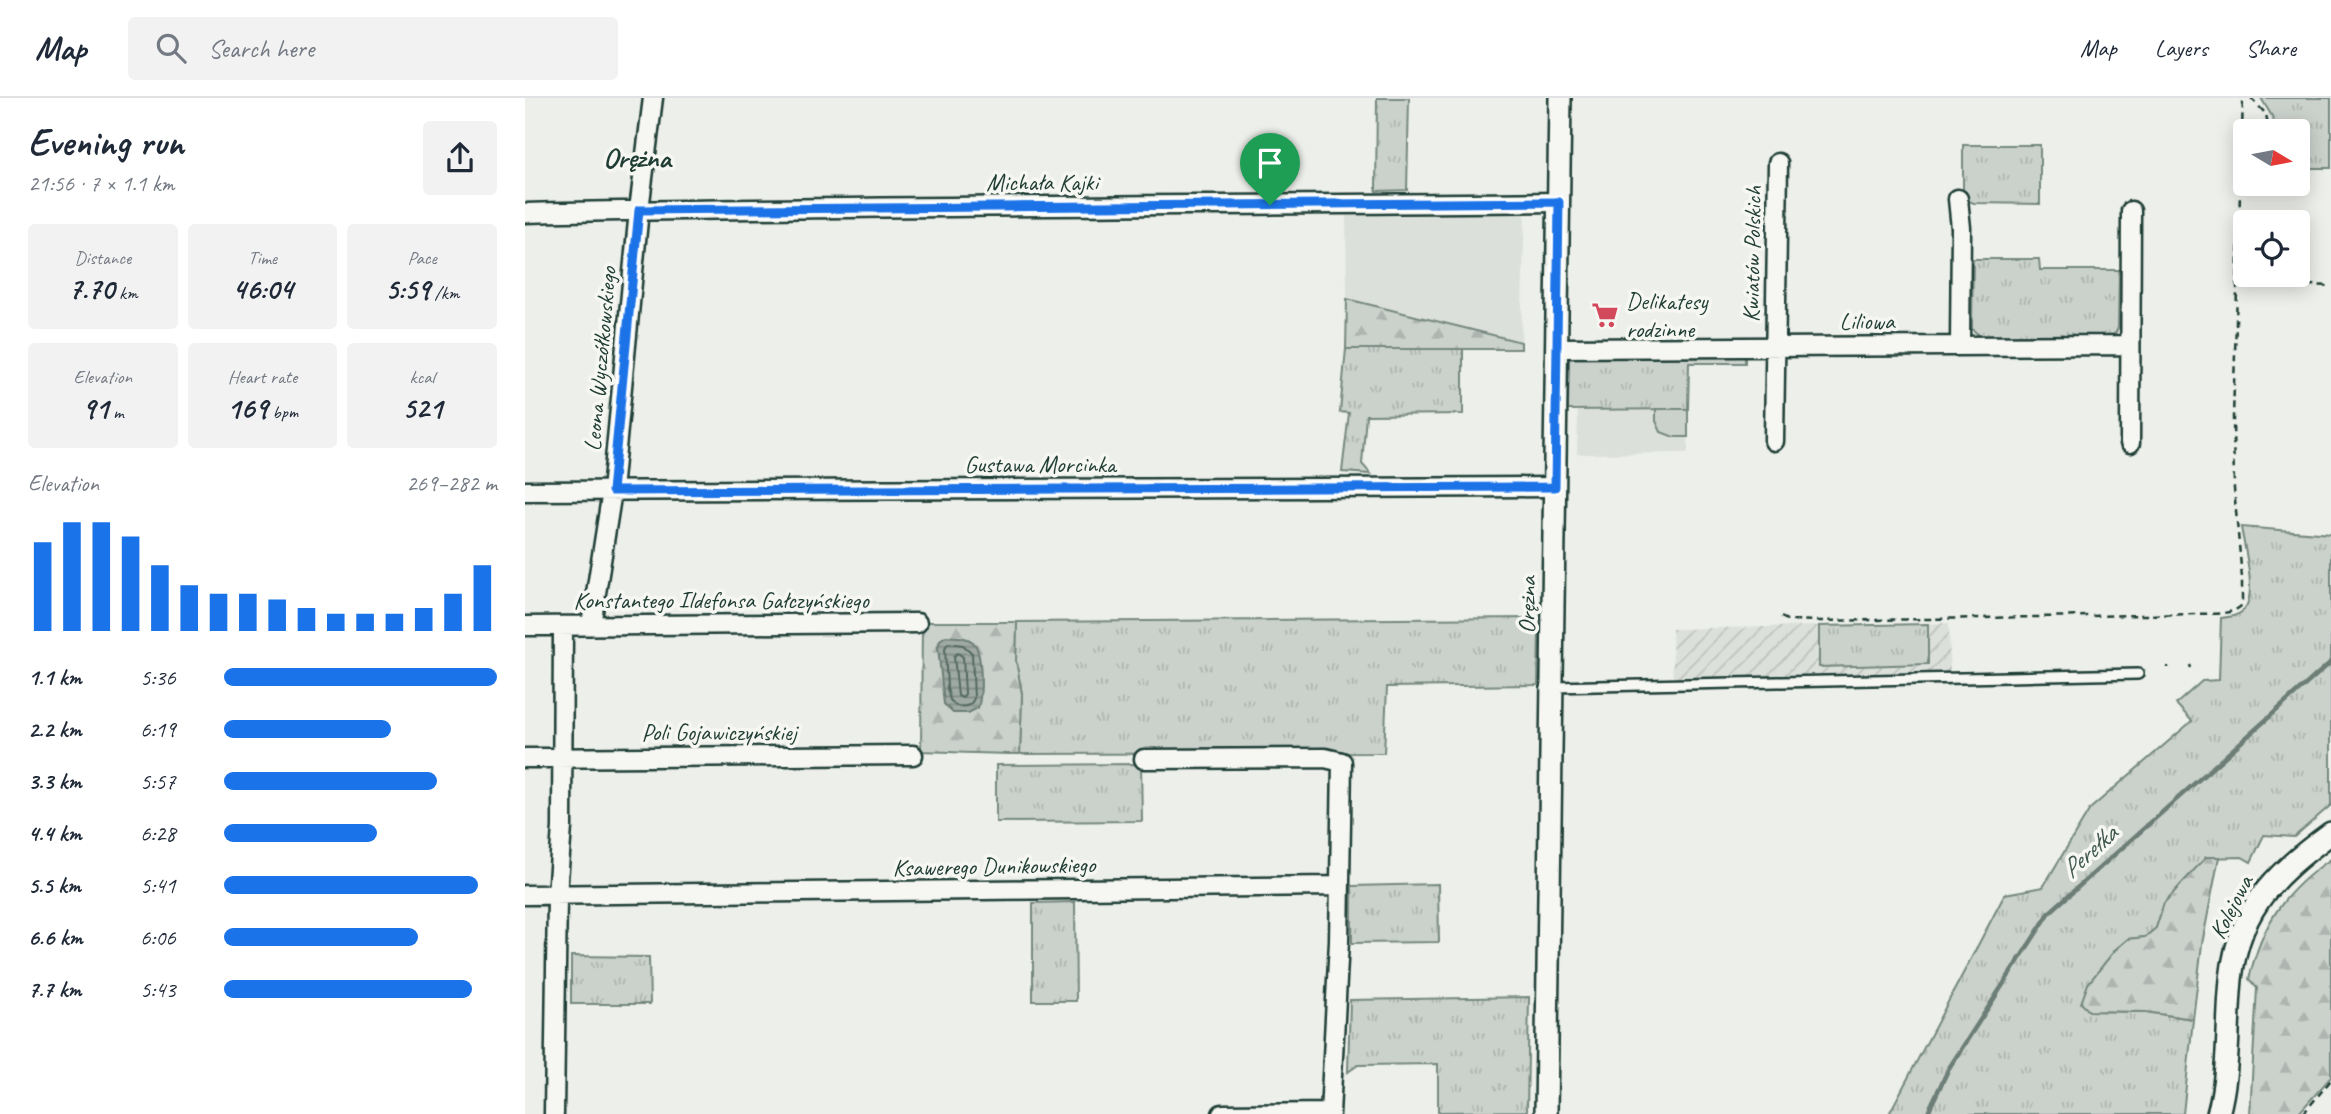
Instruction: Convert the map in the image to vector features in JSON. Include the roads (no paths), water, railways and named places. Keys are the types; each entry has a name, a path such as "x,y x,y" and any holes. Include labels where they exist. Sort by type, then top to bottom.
{"street":[{"name":"Leona Wyczółkowskiego","path":"591,625 612,491 639,210 653,98"},
{"name":"Orężna","path":"1546,1114 1560,98"},
{"name":"Kwiatów Polskich","path":"1775,346 1778,163"},
{"path":"1958,199 1961,228 1960,345"},
{"name":"Michała Kajki","path":"525,213 1559,202"},
{"path":"2130,443 2131,211"},
{"name":"Liliowa","path":"1556,348 2130,345"},
{"path":"1774,441 1775,346"},
{"name":"Gustawa Morcinka","path":"525,491 1555,487"},
{"name":"Konstantego Ildefonsa Gałczyńskiego","path":"525,626 917,623"},
{"path":"554,1114 557,895 562,827 563,626"},
{"name":"Poli Gojawiczyńskiej","path":"525,758 913,755"},
{"path":"1144,759 1325,758 1342,762 1330,1114 1222,1114"},
{"name":"Kolejowa","path":"2218,1114 2224,1093 2228,1057 2232,962 2247,920 2274,879 2291,862 2331,833"},
{"name":"Ksawerego Dunikowskiego","path":"525,895 1339,886"}],"lane":[{"path":"1552,687 2138,674"}],"water":[{"path":"946,636 970,640 979,654 981,684 978,708 968,713 953,713 944,704 938,647 940,640"}],"waterway":[{"name":"Perełka","path":"1927,1114 1949,1068 2050,912 2331,662"}],"place":[{"name":"Delikatesy rodzinne","path":"1605,315"}],"district":[{"name":"Orężna","path":"637,157"}]}
